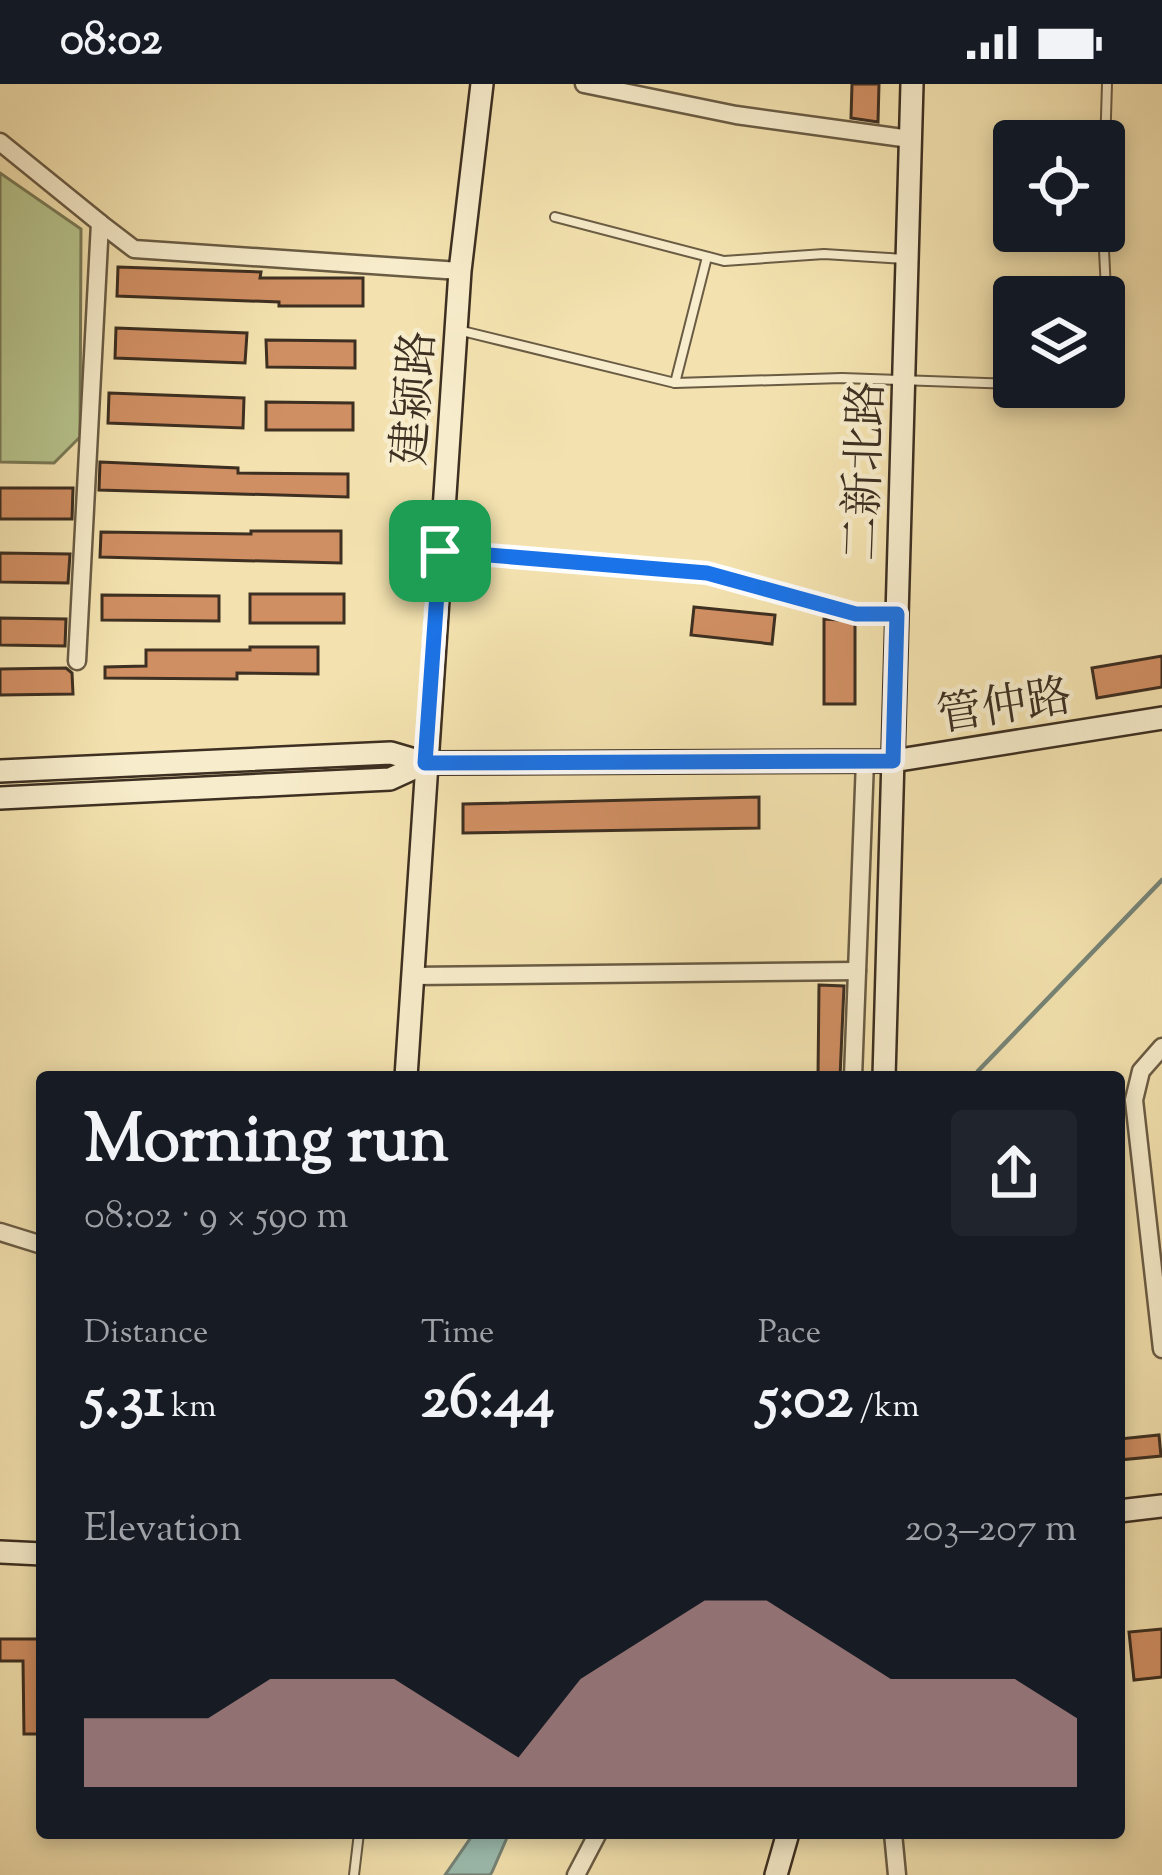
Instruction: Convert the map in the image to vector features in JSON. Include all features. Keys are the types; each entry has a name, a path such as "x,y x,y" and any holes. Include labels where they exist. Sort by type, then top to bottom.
{"street":[{"name":"建颍路","path":"406,1071 460,271 482,84"},
{"path":"584,84 736,115 910,139"},
{"name":"二新北路","path":"884,1071 911,84"},
{"path":"0,142 134,249 460,271"},
{"path":"76,662 100,223"},
{"name":"管仲路","path":"0,771 391,753 425,763 893,761 1162,718"},
{"path":"853,1071 865,761"},
{"name":"管仲路","path":"0,798 390,779 425,763"},
{"path":"412,976 857,971"},
{"path":"1162,1047 1141,1071 1133,1100 1162,1348"},
{"path":"0,1232 36,1243"},
{"path":"1125,1510 1162,1506"},
{"path":"0,1552 36,1553"},
{"path":"577,1875 595,1839"},
{"path":"776,1875 786,1839"},
{"path":"894,1839 897,1875"}],"lane":[{"path":"1106,120 1107,84"},
{"path":"555,218 724,261 824,254 907,259"},
{"path":"675,383 707,256"},
{"path":"456,329 675,383 842,378 993,383"},
{"path":"440,551 707,573 856,614 897,614"},
{"path":"354,1875 358,1839"}],"green space":[{"path":"0,173 81,229 80,437 54,463 0,462"}],"shaded area":[{"path":"470,1839 506,1839 490,1875 445,1875"}],"building":[{"path":"852,84 879,84 878,122 851,118"},
{"path":"118,267 261,272 260,278 363,278 363,306 117,296"},
{"path":"116,328 247,333 245,363 115,358"},
{"path":"266,340 355,341 355,368 267,367"},
{"path":"109,393 244,398 243,428 108,423"},
{"path":"266,402 353,403 353,430 266,430"},
{"path":"100,462 238,468 238,473 348,474 348,497 99,490"},
{"path":"0,488 73,488 72,519 0,519"},
{"path":"341,531 341,563 100,557 101,532"},
{"path":"0,553 70,554 68,583 0,582"},
{"path":"250,594 344,594 344,623 250,623"},
{"path":"102,595 219,596 219,621 102,620"},
{"path":"694,607 775,615 772,644 691,635"},
{"path":"0,618 66,619 65,646 0,645"},
{"path":"824,619 855,621 855,704 824,704"},
{"path":"318,647 318,674 105,678 105,667 146,666 146,650"},
{"path":"1162,656 1162,687 1097,698 1092,668"},
{"path":"66,668 72,673 73,694 0,695 0,669"},
{"path":"759,797 759,828 463,833 463,804"},
{"path":"819,985 844,986 840,1071 818,1071"},
{"path":"1159,1435 1161,1456 1125,1459 1125,1438"},
{"path":"1162,1629 1162,1677 1134,1680 1129,1632"},
{"path":"0,1639 36,1639 36,1734 24,1734 23,1661 0,1661"}],"waterway":[{"path":"978,1071 1162,880"}],"route":[{"path":"440,551 707,573 856,614 897,614 893,761 425,763 440,551"}]}
